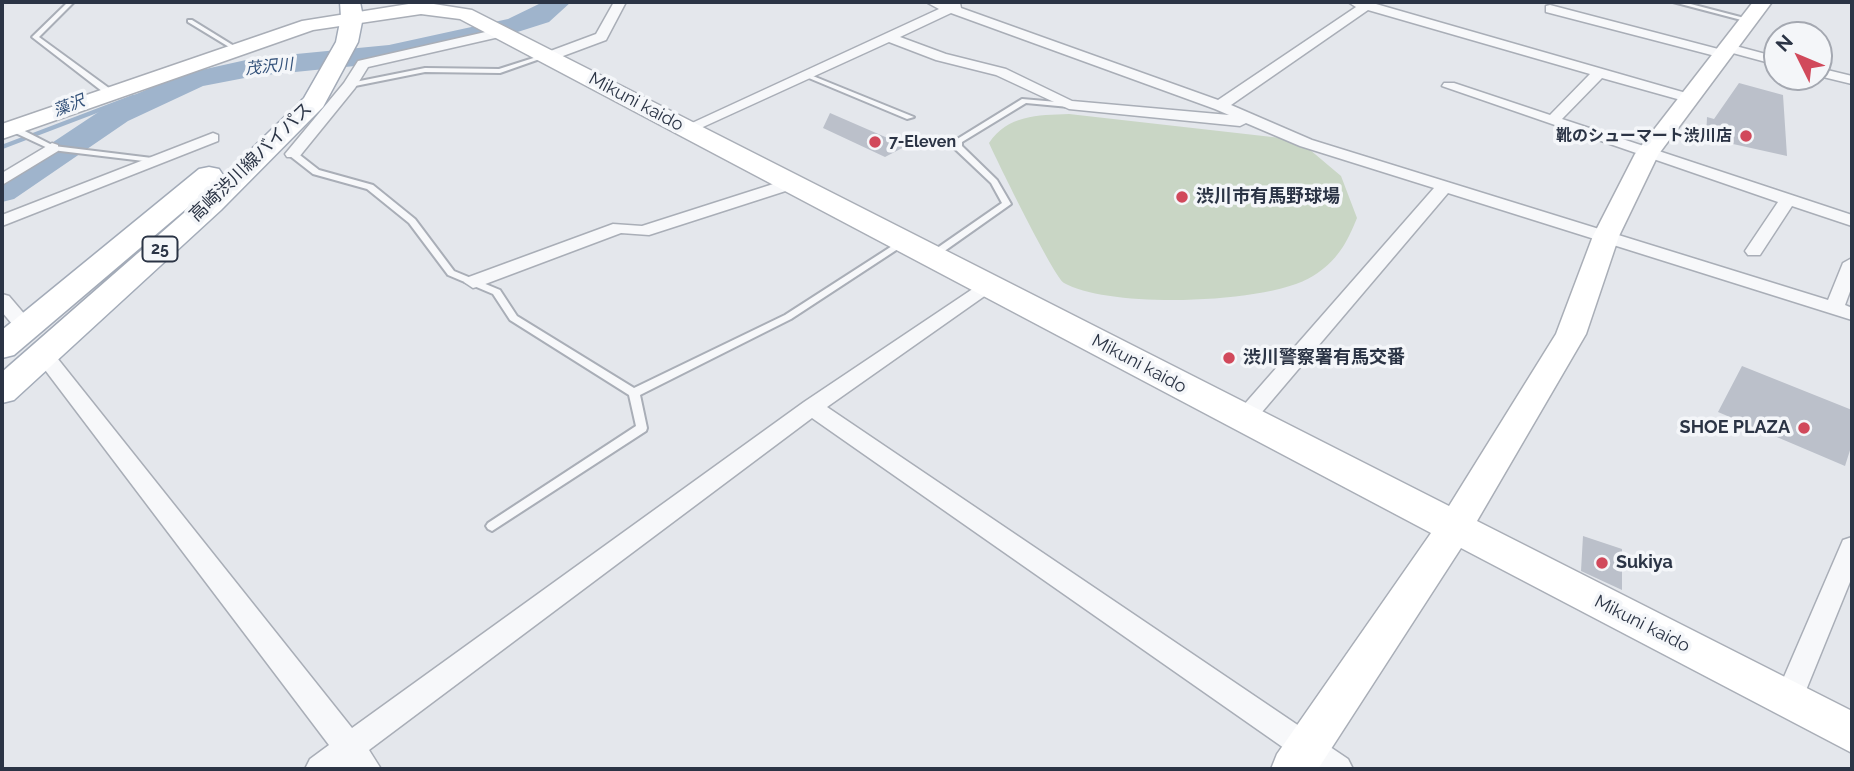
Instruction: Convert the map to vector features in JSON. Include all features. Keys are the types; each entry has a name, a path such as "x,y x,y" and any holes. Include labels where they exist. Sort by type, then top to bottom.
{"main road":[{"name":"高崎渋川線バイパス","path":"2,391 272,146 314,102 331,66 351,10"},
{"name":"高崎渋川線バイパス","path":"328,11 331,66"},
{"name":"高崎渋川線バイパス","path":"2,347 274,118 291,99 331,66"}],"street":[{"path":"549,55 601,37 620,2"},
{"path":"932,2 957,5 1220,106 1306,143 1843,311 1852,263"},
{"path":"1220,106 1363,3 1688,98"},
{"name":"Mikuni kaido","path":"5,128 236,49 328,11 424,5 465,14 989,284 1243,420 1852,733"},
{"path":"687,129 957,5"},
{"path":"1550,9 1763,58"},
{"path":"812,407 1313,762 1571,334 1606,236 1647,153 1756,11"},
{"path":"293,154 331,66 363,64 497,29"},
{"path":"889,37 942,57 1001,72 1069,105 1261,123"},
{"path":"1552,121 1599,73"},
{"path":"1833,75 1852,80"},
{"path":"1449,86 1852,221"},
{"path":"2,221 213,138"},
{"path":"2,180 52,148"},
{"path":"473,282 619,228 643,231 792,183"},
{"path":"1243,420 1443,188"},
{"path":"1754,251 1788,199"},
{"path":"320,769 358,758 812,407 989,284"},
{"path":"2,300 25,327"},
{"path":"43,354 358,758"},
{"path":"1788,700 1852,547"}],"lane":[{"path":"71,2 35,37 110,93"},
{"path":"1676,2 1756,11"},
{"path":"190,21 236,49"},
{"path":"331,66 500,71 549,55"},
{"path":"806,75 910,117"},
{"path":"634,393 1007,204 994,181 958,147 958,141 1025,101 1069,105"},
{"path":"5,128 52,148 152,160"},
{"path":"293,154 316,172 370,187 412,221 451,273 497,292 513,318 634,393 642,428 492,526"}],"green space":[{"name":"渋川市有馬野球場","path":"1069,114 1281,138 1309,149 1341,176 1357,218 1335,258 1313,276 1292,285 1262,293 1189,300 1116,297 1086,291 1064,283 1058,276 989,143 1005,127 1024,118"}],"building":[{"path":"1739,83 1783,95 1787,156 1706,138 1707,117 1714,119"},
{"name":"7-Eleven","path":"830,113 906,146 885,157 823,128"},
{"name":"SHOE PLAZA","path":"1742,366 1852,410 1852,444 1845,466 1718,412"},
{"name":"Sukiya","path":"1583,536 1622,549 1622,590 1581,571"}],"waterway":[{"name":"茂沢川","path":"2,192 93,128 141,101 193,80 255,67 361,58 402,51 517,25 540,16 558,2"},
{"name":"藻沢","path":"2,147 133,97 148,96"}],"place":[{"name":"靴のシューマート渋川店","path":"1746,136"},
{"name":"7-Eleven","path":"875,142"},
{"name":"渋川市有馬野球場","path":"1182,197"},
{"name":"渋川警察署有馬交番","path":"1229,358"},
{"name":"SHOE PLAZA","path":"1804,428"},
{"name":"Sukiya","path":"1602,563"}]}
